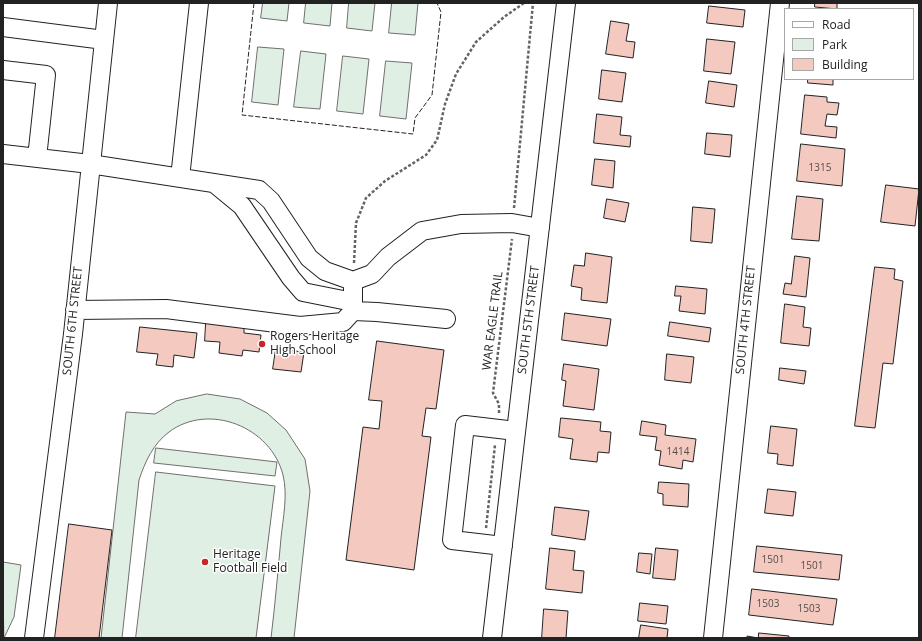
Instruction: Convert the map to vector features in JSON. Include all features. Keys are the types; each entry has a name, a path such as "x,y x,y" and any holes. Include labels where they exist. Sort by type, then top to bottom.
{"street":[{"name":"SOUTH 6TH STREET","path":"34,638 75,310 108,3"},
{"path":"180,178 199,3"},
{"name":"SOUTH 5TH STREET","path":"492,638 566,3"},
{"name":"SOUTH 4TH STREET","path":"713,638 780,3"},
{"path":"3,27 104,40"},
{"path":"3,70 46,75 37,158"},
{"path":"3,154 90,164 260,190 271,201 309,258 325,271 353,281 372,274 388,257 422,231 461,224 512,223 540,228"},
{"path":"213,182 242,206 291,278 303,292 377,312 446,319"},
{"path":"75,310 166,309 300,326 344,322 353,306 353,281"},
{"path":"503,546 452,540 466,425 516,431"}],"path":[{"path":"353,281 356,223 366,198 385,181 426,155 436,140 445,104 456,74 476,42 504,17 524,3"},
{"name":"WAR EAGLE TRAIL","path":"484,544 500,404 492,393 512,242 512,223 533,3"}],"green space":[{"path":"263,3 289,3 287,21 261,18"},
{"path":"306,3 332,3 330,26 304,23"},
{"path":"349,3 375,3 372,31 347,28"},
{"path":"392,3 418,3 415,35 389,33"},
{"path":"258,47 284,49 278,105 252,102"},
{"path":"301,51 326,54 320,109 294,107"},
{"path":"343,56 369,59 363,114 337,111"},
{"path":"386,61 412,63 406,119 380,116"},
{"path":"207,394 240,399 267,413 286,430 305,459 310,491 294,638 271,638 285,498 283,475 276,458 266,444 252,432 236,424 219,420 202,419 185,423 169,432 158,442 147,460 139,480 122,638 101,638 126,412 155,414 176,401"},
{"path":"156,448 277,462 275,476 154,463"},
{"name":"Heritage Football Field","path":"156,472 275,486 256,638 136,638"},
{"path":"3,562 21,565 14,617 4,638"}],"building":[{"path":"815,3 837,3 837,8 815,7"},
{"path":"709,6 745,10 743,27 707,23"},
{"path":"611,21 629,24 626,41 635,42 633,58 606,54"},
{"path":"707,39 735,42 731,74 704,71"},
{"path":"602,70 626,73 622,102 599,99"},
{"path":"808,80 833,80 833,85 808,83"},
{"path":"709,81 737,85 734,107 706,103"},
{"path":"805,95 827,97 827,102 839,103 837,115 827,114 825,126 837,127 836,138 801,134"},
{"path":"597,114 622,117 620,135 631,136 630,147 594,143"},
{"path":"707,133 732,135 730,157 705,154"},
{"path":"801,144 845,149 842,186 797,181"},
{"path":"595,159 615,161 613,188 592,185"},
{"path":"886,185 919,189 915,226 881,222"},
{"path":"797,196 823,199 819,241 792,239"},
{"path":"607,199 629,203 625,222 604,218"},
{"path":"693,207 715,209 712,243 691,241"},
{"path":"586,253 612,257 607,303 581,300 582,288 571,286 574,265 584,266"},
{"path":"795,256 810,258 806,297 783,294 785,283 791,284"},
{"path":"875,267 895,269 894,279 903,281 893,364 883,363 875,428 855,426"},
{"path":"676,286 707,289 705,314 679,311 681,296 675,296"},
{"path":"785,304 805,307 803,327 811,328 809,346 781,343"},
{"path":"565,313 611,319 607,346 562,340"},
{"path":"670,322 711,328 709,342 668,336"},
{"path":"206,323 244,327 244,333 261,335 259,352 243,350 242,356 219,353 220,342 205,341"},
{"path":"140,327 197,333 194,358 174,355 173,367 156,365 158,354 137,352"},
{"path":"377,341 444,350 436,409 426,408 422,436 431,437 414,570 346,560 363,427 379,429 382,401 369,400"},
{"path":"276,349 304,352 301,372 273,369"},
{"path":"667,354 694,357 691,383 665,380"},
{"path":"564,364 599,369 594,410 563,406 566,381 562,380"},
{"path":"780,368 806,371 804,384 779,380"},
{"path":"561,418 601,422 600,431 611,432 609,453 598,452 597,462 570,459 573,439 559,437"},
{"path":"642,421 666,425 665,435 696,439 693,462 683,460 682,469 659,465 661,451 655,450 657,437 640,435"},
{"path":"771,426 797,429 793,466 777,464 778,454 768,453"},
{"path":"659,482 689,484 688,507 663,505 663,494 658,493"},
{"path":"768,489 796,492 793,516 765,513"},
{"path":"555,507 589,511 585,540 552,535"},
{"path":"69,524 112,530 99,638 55,638"},
{"path":"757,546 842,555 839,580 754,572"},
{"path":"550,548 575,551 573,570 584,571 582,593 546,589"},
{"path":"656,548 678,550 675,580 653,578"},
{"path":"639,553 652,554 650,574 637,572"},
{"path":"752,589 837,599 833,625 749,615"},
{"path":"640,603 668,606 666,624 638,621"},
{"path":"544,609 568,611 566,638 542,638"},
{"path":"641,625 668,629 667,638 639,638"},
{"path":"759,633 789,636 789,638 758,638"},
{"path":"747,636 758,638 747,638"}],"fence":[{"path":"254,3 242,115 413,134 415,118 432,95 441,12 437,3"}],"place":[{"name":"Rogers Heritage High School","path":"262,344"},
{"name":"Heritage Football Field","path":"205,562"}]}
